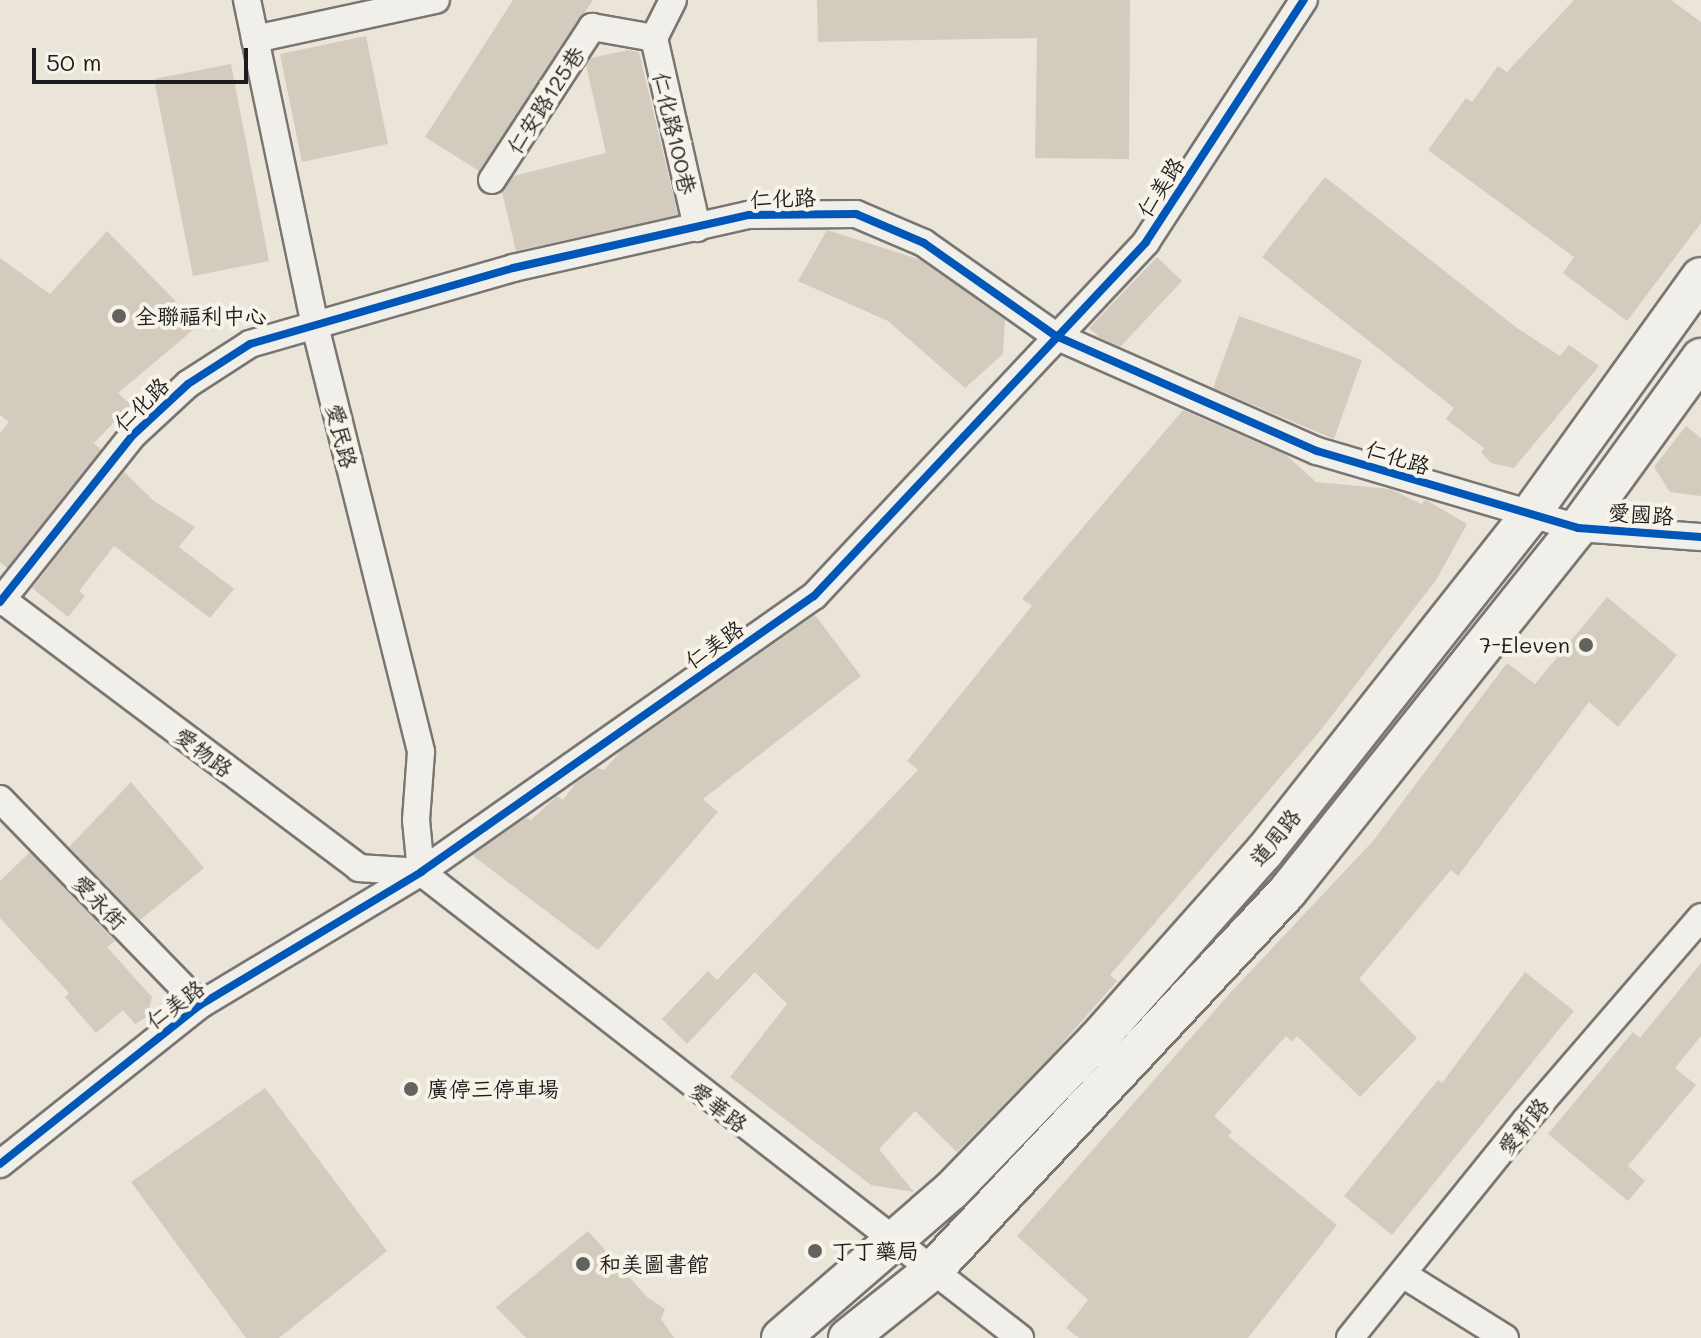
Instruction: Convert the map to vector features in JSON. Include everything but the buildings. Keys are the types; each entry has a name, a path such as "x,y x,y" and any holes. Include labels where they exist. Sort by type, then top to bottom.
{"main road":[{"name":"道周路","path":"781,1338 894,1242 1097,1040 1264,852 1529,516 1701,277"},
{"name":"道周路","path":"848,1338 933,1270 1287,892 1578,528 1701,358"}],"street":[{"name":"愛民路","path":"247,0 314,322 421,752 416,820 421,872"},
{"path":"255,39 436,0"},
{"path":"654,38 673,0"},
{"name":"仁美路","path":"0,1164 200,1005 421,872 814,596 1146,242 1304,0"},
{"name":"仁安路125巷","path":"492,180 592,27 654,38"},
{"name":"仁化路100巷","path":"654,38 697,228"},
{"name":"仁化路","path":"0,600 133,435 188,384 250,344 314,322 513,268 749,215 856,214 924,243 1056,336 1317,451 1578,528"},
{"name":"愛國路","path":"1578,528 1701,537"},
{"name":"愛物路","path":"0,600 359,868 421,872"},
{"name":"愛永街","path":"0,799 200,1005"},
{"name":"愛華路","path":"421,872 1020,1338"},
{"name":"愛新路","path":"1350,1338 1404,1275 1526,1120 1701,917"},
{"path":"1404,1275 1505,1338"}],"cycle path":[{"path":"0,1164 200,1005 421,872 814,596 1146,242 1304,0"},
{"path":"0,602 133,435 188,384 250,344 513,268 749,215 856,214 924,243 1056,336 1317,451 1578,528 1701,537"}],"place":[{"name":"全聯福利中心","path":"119,316"},
{"name":"7-Eleven","path":"1586,645"},
{"name":"廣停三停車場","path":"411,1089"},
{"name":"丁丁藥局","path":"815,1251"},
{"name":"和美圖書館","path":"583,1264"}]}
